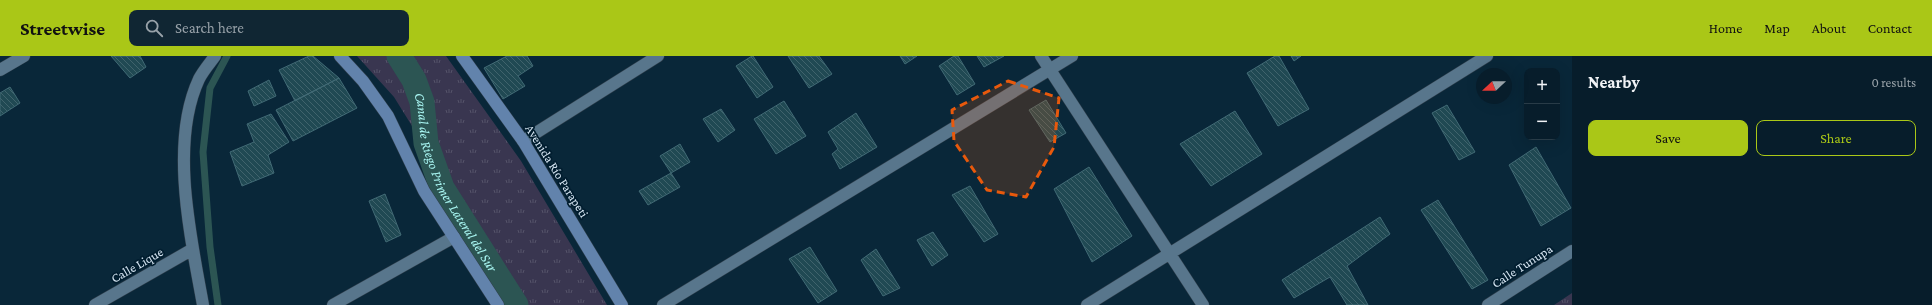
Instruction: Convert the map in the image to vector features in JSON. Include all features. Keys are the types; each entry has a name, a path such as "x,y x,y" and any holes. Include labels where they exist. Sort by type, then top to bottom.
{"main road":[{"path":"340,56 362,81 388,116 424,191 498,305"},
{"name":"Avenida Río Parapeti","path":"462,56 522,142 622,305"}],"street":[{"path":"0,70 24,56"},
{"path":"203,305 193,249 185,175 186,132 189,106 200,78 215,56"},
{"path":"522,142 658,56"},
{"path":"1041,56 1203,305"},
{"path":"663,305 1072,56"},
{"path":"1087,305 1487,56"},
{"path":"333,305 454,237"},
{"name":"Calle Lique","path":"94,305 193,249"},
{"name":"Calle Tunupa","path":"1489,305 1572,251"}],"highlighted area":[{"path":"1008,81 1059,98 1054,147 1026,197 987,190 954,141 952,110"}],"green space":[{"path":"357,56 446,56 521,161 607,305 507,305 437,195 412,126 394,97"},
{"path":"1572,293 1572,305 1554,305"}],"building":[{"path":"111,56 140,56 146,67 130,78"},
{"path":"309,56 313,56 339,78 295,101 279,70"},
{"path":"507,56 527,56 533,66 518,76 525,86 503,99 484,68"},
{"path":"752,56 773,87 757,98 736,66"},
{"path":"788,56 819,56 832,74 809,88"},
{"path":"900,56 917,56 905,64"},
{"path":"954,56 958,56 975,84 957,95 939,66"},
{"path":"977,56 1004,56 984,67"},
{"path":"1275,56 1279,56 1309,109 1278,126 1247,73"},
{"path":"1291,56 1301,56 1294,61"},
{"path":"339,78 357,108 293,141 276,110"},
{"path":"269,80 276,96 254,106 248,91"},
{"path":"10,87 20,103 0,116 0,93"},
{"path":"1046,100 1066,133 1050,142 1029,110"},
{"path":"784,101 806,136 776,154 754,119"},
{"path":"1447,105 1475,152 1459,160 1432,113"},
{"path":"721,109 735,130 718,142 703,119"},
{"path":"1235,111 1262,154 1211,186 1180,144"},
{"path":"856,113 877,147 840,169 832,154 838,149 828,132"},
{"path":"271,114 289,142 268,155 274,173 242,186 230,152 254,142 247,124"},
{"path":"680,144 690,162 671,173 660,156"},
{"path":"1536,147 1571,208 1541,226 1509,165"},
{"path":"1089,167 1132,236 1092,262 1054,189"},
{"path":"671,173 680,187 648,205 639,191"},
{"path":"970,186 998,234 984,242 952,195"},
{"path":"385,194 401,235 386,242 369,201"},
{"path":"1438,200 1488,280 1472,289 1421,210"},
{"path":"1380,217 1390,234 1347,266 1368,305 1347,305 1330,277 1294,298 1282,280"},
{"path":"933,232 948,255 932,266 917,240"},
{"path":"810,247 837,291 818,303 789,259"},
{"path":"876,249 900,288 883,296 861,260"}],"waterway":[{"path":"218,305 210,247 203,152 210,88 227,56"},
{"name":"Canal de Riego Primer Lateral del Sur","path":"399,56 414,80 422,102 426,143 442,188 516,305"}]}
